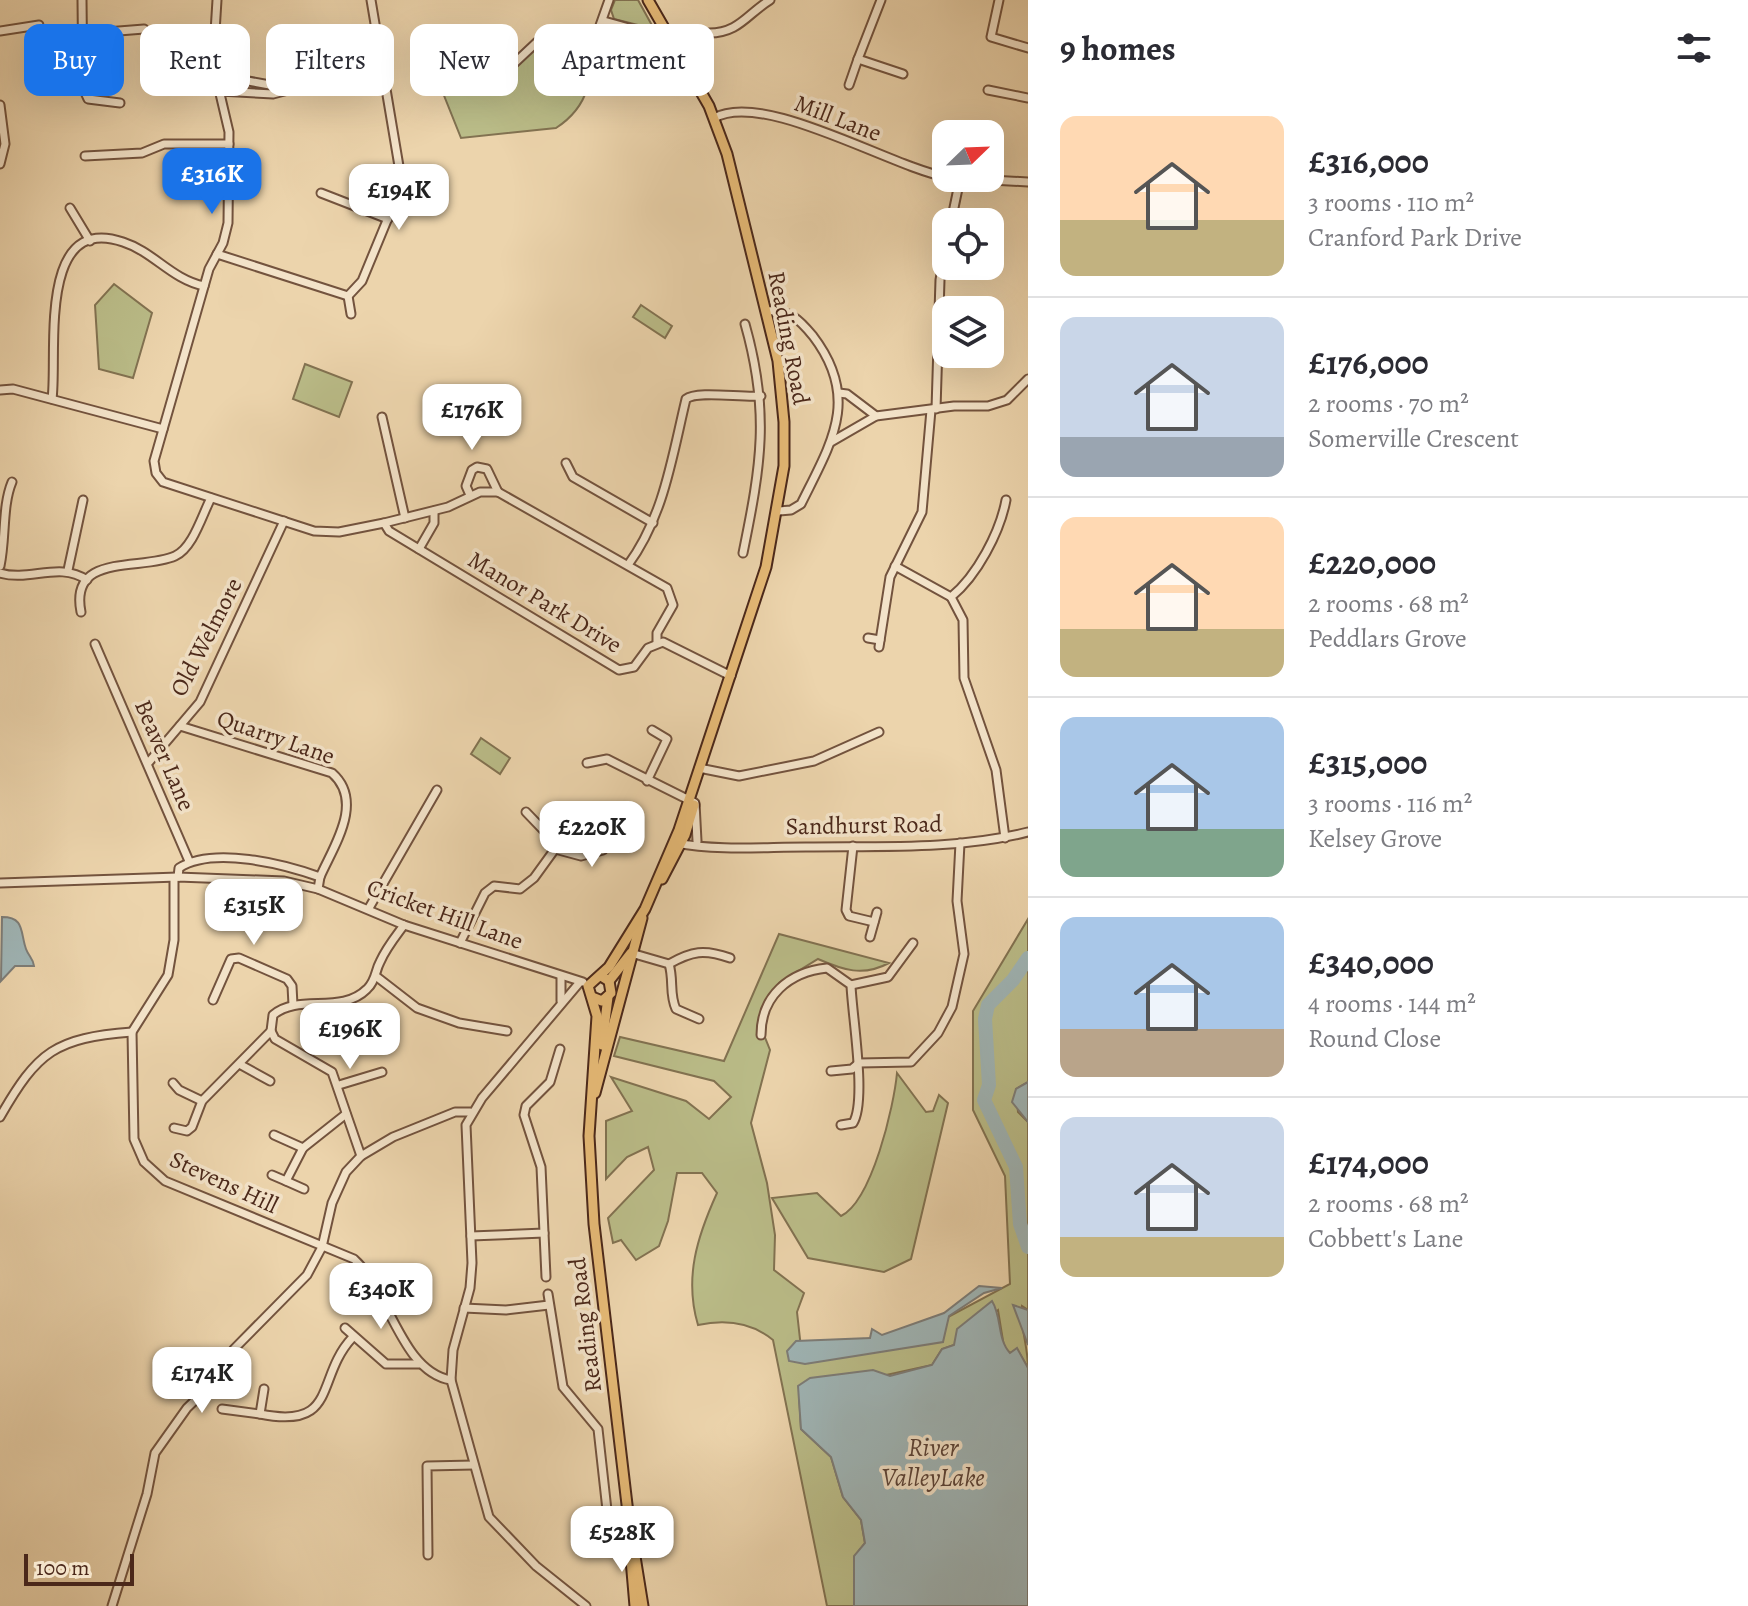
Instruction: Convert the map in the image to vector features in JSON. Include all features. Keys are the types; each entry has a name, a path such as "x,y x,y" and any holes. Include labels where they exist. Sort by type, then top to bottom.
{"main road":[{"name":"Reading Road","path":"648,0 661,24"},
{"name":"Reading Road","path":"605,978 645,909 680,838 766,567 779,511 785,444 782,396 766,311 727,154 714,118 702,96"},
{"name":"Reading Road","path":"590,1108 645,909"},
{"name":"Reading Road","path":"631,953 605,978 584,982 592,997 597,1025 590,1108 594,1224 631,1537 643,1606"},
{"name":"Reading Road","path":"601,1073 608,997 612,988 605,978"},
{"path":"592,997 602,1001 608,997"},
{"name":"Reading Road","path":"631,1537 630,1565 635,1606"}],"street":[{"path":"81,24 82,0"},
{"path":"216,24 217,0"},
{"path":"348,296 362,281 402,184 371,0"},
{"path":"602,24 609,0"},
{"path":"714,32 732,30 748,22 770,0"},
{"path":"849,85 881,0"},
{"path":"999,0 991,37 1028,48"},
{"path":"604,21 614,24"},
{"path":"0,31 24,27"},
{"path":"518,60 534,45"},
{"path":"858,59 903,74"},
{"path":"250,81 292,89 273,94 250,93"},
{"path":"988,90 1028,98"},
{"path":"87,96 88,99 120,103"},
{"path":"220,96 229,144 228,223 204,286 154,461 156,473 163,482 314,531 339,532 384,523 434,511 470,495 498,492"},
{"path":"0,105 0,164"},
{"name":"Mill Lane","path":"714,118 738,111 771,113 932,173"},
{"path":"85,156 142,153 164,144 229,144"},
{"path":"1004,181 1028,182"},
{"path":"321,193 388,219"},
{"path":"70,208 90,241"},
{"path":"52,399 53,311 64,264 76,250 90,241 104,239 127,243 180,280 204,286"},
{"path":"217,254 348,296"},
{"path":"868,638 880,644 890,577 922,512 933,409 940,280"},
{"path":"348,296 351,314"},
{"path":"766,311 786,311 804,325 820,346 839,393 839,417 831,442 801,504 791,510 779,511"},
{"path":"743,553 762,453 761,396 745,324"},
{"path":"831,442 876,416 1007,400 1028,379"},
{"path":"0,390 13,389 163,429"},
{"path":"628,565 660,508 686,399 698,393 737,398 761,396"},
{"path":"839,393 847,394 876,416"},
{"path":"382,417 405,518"},
{"path":"566,463 573,477 653,523"},
{"path":"470,495 466,486 472,470 477,467 487,469 498,492 667,588 673,605 657,633 657,642"},
{"path":"0,566 7,531 7,495 12,482"},
{"path":"81,612 80,596 87,580 102,569 177,556 187,547 211,498"},
{"path":"68,570 83,500"},
{"path":"951,597 966,582 983,554 1003,516 1006,500"},
{"path":"419,549 434,523 434,511"},
{"name":"Old Welmore","path":"149,762 200,702 284,521"},
{"name":"Manor Park Drive","path":"384,523 389,531 619,670 634,667 648,648 657,642 731,676"},
{"path":"895,566 951,597 963,620 964,678 996,770 1005,838"},
{"path":"0,573 10,576 68,570 87,580"},
{"name":"Beaver Lane","path":"95,644 149,762 167,814 189,861"},
{"name":"Quarry Lane","path":"180,726 338,778 346,796 348,811 320,877 318,889"},
{"path":"652,730 667,739 677,736"},
{"path":"702,768 739,776 814,761 879,732"},
{"path":"647,781 667,739"},
{"path":"587,763 607,759 692,802 699,843"},
{"path":"369,908 437,790"},
{"path":"526,812 550,837 555,849"},
{"name":"Sandhurst Road","path":"680,838 699,843 853,846 960,843 1028,832"},
{"path":"555,849 581,856 603,850 607,839"},
{"path":"831,1071 852,1069 859,1063 911,1062 938,1033 952,1007 964,954 957,901 960,843"},
{"path":"853,846 846,910 849,916 874,922"},
{"path":"460,943 485,893 494,886 520,889 534,878 555,849"},
{"path":"0,1117 43,1055 68,1042 96,1035 132,1032 168,975 179,868 189,861 251,859 285,865 320,877"},
{"name":"Cricket Hill Lane","path":"0,883 43,879 176,878 284,881 318,889 404,925 584,982"},
{"path":"870,937 877,912"},
{"path":"361,1156 339,1085 327,1066 275,1039 271,1031 273,1015 293,1005 355,998 377,977 378,965 404,925"},
{"path":"761,1035 763,1010 789,979 827,968 851,985 888,977 913,943"},
{"path":"631,953 669,964 691,952 708,951 730,958"},
{"path":"213,1000 227,965 231,959 239,958 287,979 292,986 293,1005"},
{"path":"669,964 674,980 671,998 676,1009 699,1019"},
{"path":"377,977 417,1008 459,1023 507,1031"},
{"path":"561,977 561,1001"},
{"path":"584,982 561,1001 470,1112 465,1140 471,1236 470,1288 453,1350 451,1380 483,1502 499,1531 586,1606"},
{"path":"841,1125 856,1119 859,1063 851,985"},
{"path":"174,1128 187,1131 192,1127 202,1101 241,1065 271,1031"},
{"name":"Stevens Hill","path":"132,1032 134,1139 144,1162 165,1181 354,1259 368,1271 389,1316 419,1364"},
{"path":"546,1277 541,1167 524,1115 526,1106 550,1082 560,1049"},
{"path":"241,1065 270,1081"},
{"path":"339,1085 382,1072"},
{"path":"173,1083 179,1090 202,1101"},
{"path":"112,1606 147,1494 155,1453 187,1408 212,1384 234,1349 307,1275 322,1247 340,1182 361,1156 426,1123 455,1112 470,1112"},
{"path":"286,1181 303,1148 346,1114"},
{"path":"274,1135 303,1148"},
{"path":"272,1175 304,1189"},
{"path":"471,1236 544,1233"},
{"path":"548,1294 563,1387 598,1429 609,1528 607,1547"},
{"path":"464,1308 506,1310 549,1305"},
{"path":"345,1328 352,1338 386,1364 402,1367 419,1364 451,1380"},
{"path":"222,1409 282,1418 314,1409 326,1393 334,1360 352,1338"},
{"path":"260,1414 264,1389"},
{"path":"427,1455 428,1555"},
{"path":"427,1466 474,1465"}],"green space":[{"path":"615,0 638,0 651,24 614,19 611,10"},
{"path":"534,49 534,96 584,96 583,100 556,128 461,138 444,96 518,96 518,64"},
{"path":"114,284 152,313 133,378 99,369 95,305"},
{"path":"641,305 672,326 665,338 633,317"},
{"path":"305,364 352,382 339,417 293,399"},
{"path":"481,738 510,758 500,774 471,754"},
{"path":"1028,919 1028,1082 1016,1089 1018,1112 1028,1122 1028,1310 1022,1306 1022,1314 1028,1368 1017,1349 1010,1353 1004,1347 998,1310 954,1345 942,1349 932,1365 799,1394 801,1429 831,1457 843,1497 861,1520 865,1543 854,1557 854,1606 827,1606 773,1340 756,1329 738,1324 718,1322 698,1325 692,1291 695,1258 717,1193 702,1173 677,1173 668,1221 659,1246 636,1260 621,1240 613,1243 608,1218 654,1170 648,1147 627,1157 606,1179 606,1121 632,1111 611,1077 686,1101 709,1119 731,1097 714,1081 614,1056 620,1037 724,1061 779,934 889,963 862,971 818,959 779,983 760,1025 770,1050 751,1123 767,1183 775,1235 774,1270 804,1293 797,1312 801,1348 922,1331 1010,1284 1005,1176 973,1110 973,1011"},
{"path":"897,1073 926,1112 933,1111 939,1095 948,1103 911,1259 884,1272 808,1258 772,1198 817,1193 841,1216 852,1207 872,1173 880,1151"},
{"path":"169,1366 201,1374 193,1395 165,1390"}],"water":[{"path":"2,917 18,923 34,966 15,966 1,981"},
{"path":"1028,1082 1028,1122 1012,1102 1016,1089"},
{"path":"979,1286 1002,1288 984,1293 949,1316 943,1342 805,1364 789,1361 787,1351 796,1341 870,1338 872,1329 882,1335 944,1313"},
{"name":"River ValleyLake","path":"992,1301 1006,1347 1010,1353 1017,1348 1028,1368 1028,1606 854,1606 854,1556 865,1543 861,1520 843,1497 831,1457 801,1429 798,1386 810,1378 873,1370 890,1376 932,1365 942,1349 954,1345 957,1329"},
{"path":"1013,1305 1028,1310 1028,1345"}],"waterway":[{"path":"1028,958 1013,980 988,1005 985,1019 989,1085 984,1100 1016,1167 1020,1224 1028,1247"}]}
